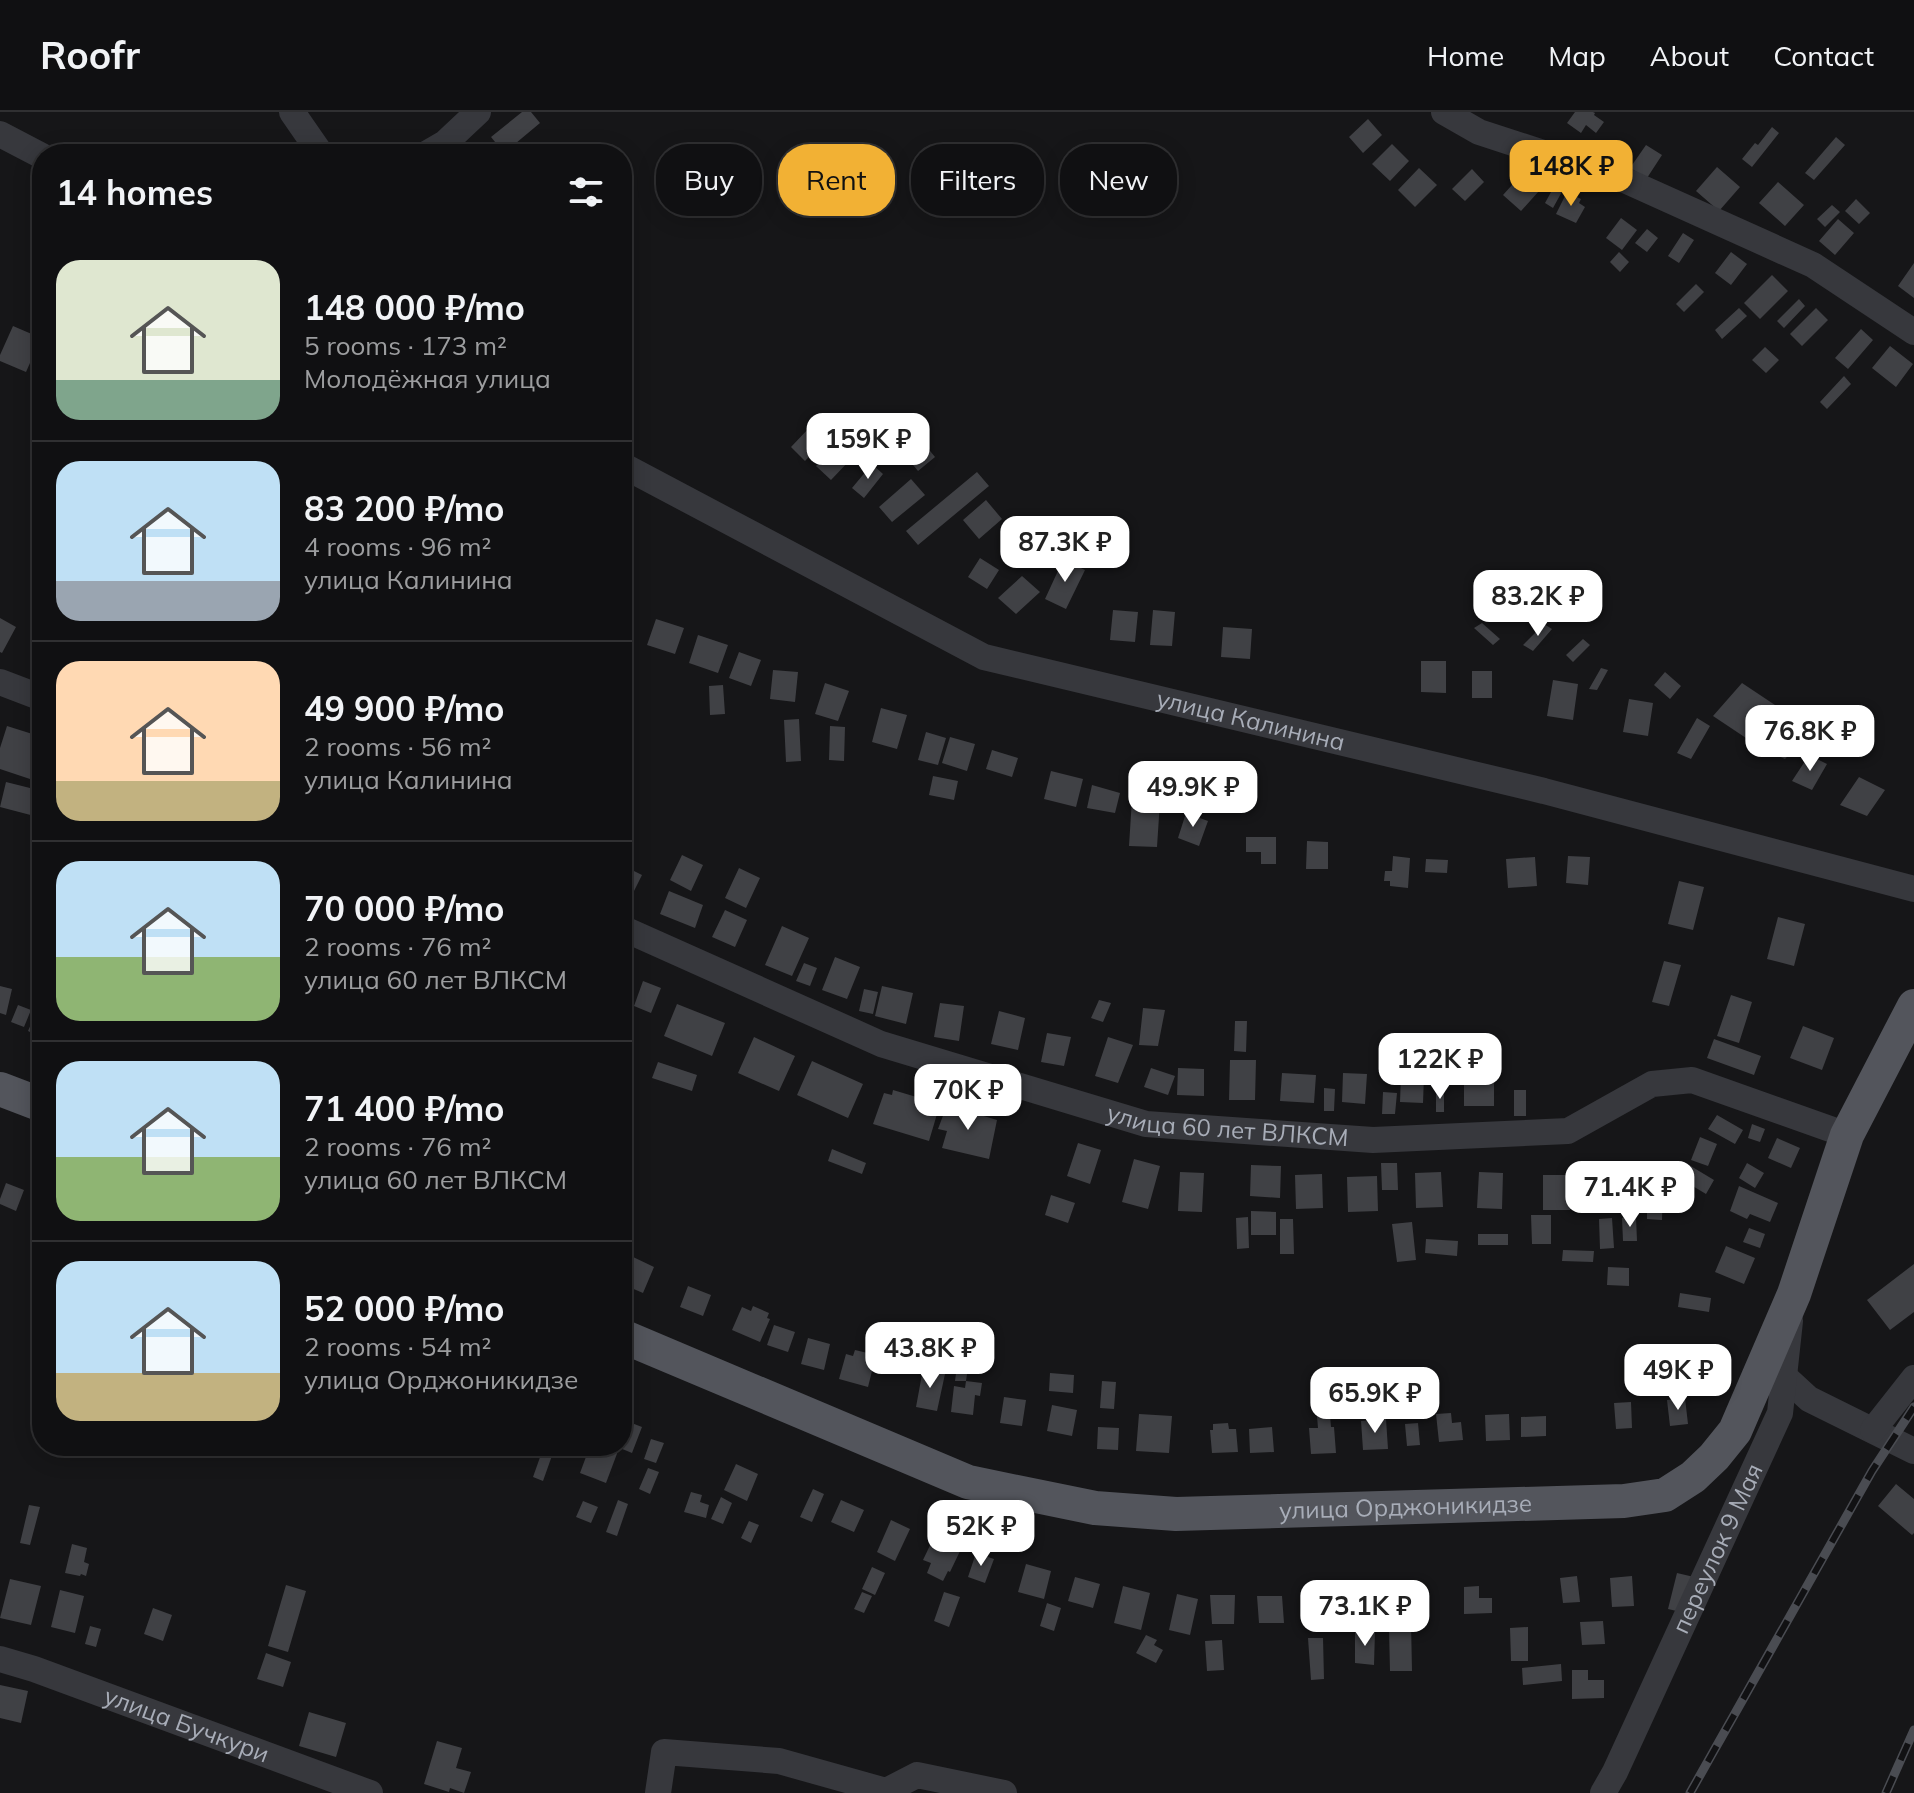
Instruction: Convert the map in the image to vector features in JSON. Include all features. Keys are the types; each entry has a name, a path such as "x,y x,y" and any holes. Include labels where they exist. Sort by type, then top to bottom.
{"main road":[{"name":"улица Орджоникидзе","path":"632,1340 968,1482 1095,1508 1176,1514 1608,1501 1665,1495 1693,1477 1735,1431 1794,1294 1847,1135 1914,1006"},
{"path":"0,1089 32,1101"}],"street":[{"path":"292,112 314,144"},
{"path":"443,144 478,112"},
{"path":"1444,112 1479,132 1620,178 1813,265 1914,332"},
{"path":"0,134 32,151"},
{"name":"улица Калинина","path":"632,470 984,657 1544,791 1914,889"},
{"path":"0,682 32,694"},
{"name":"улица 60 лет ВЛКСМ","path":"632,932 881,1044 1146,1124 1373,1140 1568,1131 1652,1084 1692,1080 1847,1135"},
{"name":"переулок 9 Мая","path":"1603,1793 1780,1413 1794,1294"},
{"path":"1784,1376 1809,1399 1914,1451"},
{"path":"1873,1430 1914,1378"},
{"name":"улица Бучкури","path":"0,1659 370,1793"},
{"path":"658,1793 664,1752 779,1761 886,1792 917,1775 1004,1793"}],"building":[{"path":"522,112 531,112 540,123 515,144 497,144 491,137"},
{"path":"1575,112 1593,112 1604,122 1596,133 1586,125 1581,133 1567,123"},
{"path":"1368,119 1382,135 1363,153 1349,137"},
{"path":"1772,127 1779,133 1752,167 1742,159"},
{"path":"1836,137 1845,145 1814,180 1805,173"},
{"path":"1392,144 1409,161 1390,181 1372,164"},
{"path":"1646,145 1662,155 1647,178 1630,168"},
{"path":"1717,167 1740,187 1719,211 1696,191"},
{"path":"1419,168 1437,185 1415,207 1398,190"},
{"path":"1472,169 1484,182 1465,201 1452,189"},
{"path":"1521,175 1539,191 1521,211 1503,195"},
{"path":"1778,182 1804,205 1785,226 1759,203"},
{"path":"1556,183 1564,188 1553,208 1545,203"},
{"path":"1567,192 1581,199 1579,203 1585,207 1576,223 1556,214"},
{"path":"1856,199 1870,213 1859,224 1845,211"},
{"path":"1832,205 1840,212 1825,227 1817,219"},
{"path":"1621,218 1637,230 1622,250 1606,238"},
{"path":"1838,219 1854,233 1835,255 1819,241"},
{"path":"1647,229 1658,238 1647,252 1635,243"},
{"path":"1683,233 1694,240 1679,263 1668,256"},
{"path":"1619,252 1629,262 1620,272 1610,262"},
{"path":"1731,252 1747,264 1731,285 1715,273"},
{"path":"1914,263 1914,298 1898,286"},
{"path":"1772,275 1788,291 1760,319 1744,303"},
{"path":"1696,284 1704,292 1684,312 1676,304"},
{"path":"1799,299 1805,306 1784,328 1777,321"},
{"path":"1739,308 1747,316 1722,339 1715,330"},
{"path":"1816,308 1828,320 1802,346 1790,334"},
{"path":"13,326 32,334 32,358 26,372 0,361"},
{"path":"1861,329 1873,340 1848,369 1835,358"},
{"path":"1890,346 1913,364 1896,387 1872,368"},
{"path":"1765,347 1779,360 1766,373 1752,360"},
{"path":"1844,376 1851,384 1827,409 1820,402"},
{"path":"810,427 824,441 805,461 791,447"},
{"path":"911,431 921,442 898,463 888,452"},
{"path":"835,446 850,460 831,480 816,466"},
{"path":"926,446 935,457 918,471 909,460"},
{"path":"872,464 883,474 864,498 852,488"},
{"path":"977,472 989,486 918,545 906,531"},
{"path":"911,479 925,495 892,522 879,507"},
{"path":"986,500 1002,519 979,539 963,520"},
{"path":"980,558 999,570 987,589 968,577"},
{"path":"1063,560 1085,570 1066,609 1045,599"},
{"path":"1022,576 1040,592 1016,614 998,598"},
{"path":"1113,610 1138,612 1135,642 1110,640"},
{"path":"1153,610 1175,612 1172,646 1150,645"},
{"path":"0,618 16,627 2,653 0,652"},
{"path":"656,619 684,628 675,654 647,645"},
{"path":"1482,623 1500,639 1493,645 1474,628"},
{"path":"1544,624 1552,629 1533,651 1523,645"},
{"path":"1223,627 1252,629 1250,659 1221,657"},
{"path":"698,635 728,645 718,673 689,663"},
{"path":"1583,639 1590,645 1573,662 1566,655"},
{"path":"739,652 761,660 751,686 729,678"},
{"path":"1421,661 1446,661 1446,693 1421,692"},
{"path":"1601,668 1608,670 1597,690 1589,689"},
{"path":"773,670 798,672 795,702 770,699"},
{"path":"1472,671 1492,671 1492,698 1472,698"},
{"path":"1665,672 1681,686 1670,699 1654,685"},
{"path":"1553,680 1578,684 1573,720 1547,716"},
{"path":"825,683 849,691 838,721 815,714"},
{"path":"1742,683 1775,705 1746,738 1713,716"},
{"path":"723,685 725,714 710,715 709,686"},
{"path":"1629,699 1653,703 1648,736 1623,732"},
{"path":"881,708 907,715 897,749 872,742"},
{"path":"1697,718 1710,726 1691,759 1677,753"},
{"path":"799,719 801,761 786,762 784,720"},
{"path":"7,726 32,734 32,780 0,769 0,748"},
{"path":"830,726 845,727 844,761 829,760"},
{"path":"926,732 946,738 938,765 918,760"},
{"path":"1782,732 1799,743 1785,759 1768,751"},
{"path":"950,737 975,744 967,771 942,763"},
{"path":"992,750 1018,758 1012,777 986,769"},
{"path":"1809,755 1827,764 1812,790 1792,781"},
{"path":"1051,771 1083,779 1076,807 1044,799"},
{"path":"933,776 958,781 954,800 929,795"},
{"path":"1859,777 1885,790 1867,816 1840,805"},
{"path":"6,782 32,788 32,815 0,807"},
{"path":"1092,785 1120,793 1115,813 1087,808"},
{"path":"1132,799 1160,801 1157,847 1129,846"},
{"path":"1186,813 1208,821 1199,846 1178,838"},
{"path":"1246,837 1276,837 1276,864 1261,864 1261,852 1246,852"},
{"path":"1307,841 1328,842 1328,869 1306,869"},
{"path":"682,855 703,865 691,891 670,880"},
{"path":"1393,856 1410,858 1408,888 1390,886 1390,881 1384,881 1385,871 1392,871"},
{"path":"1568,856 1590,857 1588,885 1566,883"},
{"path":"1535,857 1537,886 1508,888 1506,859"},
{"path":"1426,859 1448,860 1447,873 1425,872"},
{"path":"739,868 760,878 746,908 725,898"},
{"path":"632,870 642,875 632,895"},
{"path":"1679,881 1704,887 1693,930 1668,924"},
{"path":"669,891 703,905 695,928 660,914"},
{"path":"725,910 747,920 735,947 712,937"},
{"path":"1778,917 1805,924 1794,966 1767,959"},
{"path":"782,926 809,938 792,976 765,965"},
{"path":"835,957 860,967 847,999 822,990"},
{"path":"1664,961 1681,965 1669,1006 1652,1002"},
{"path":"804,963 817,968 810,986 796,981"},
{"path":"643,981 661,988 651,1013 634,1006"},
{"path":"0,986 12,989 6,1015 0,1013"},
{"path":"882,986 913,993 906,1024 875,1016"},
{"path":"864,989 878,992 873,1014 859,1011"},
{"path":"1731,995 1752,1002 1739,1043 1717,1036"},
{"path":"1099,1000 1111,1003 1103,1022 1091,1018"},
{"path":"940,1003 964,1006 959,1041 934,1037"},
{"path":"677,1004 725,1023 712,1056 664,1036"},
{"path":"18,1005 31,1010 24,1027 11,1022"},
{"path":"1143,1008 1165,1010 1158,1046 1139,1045"},
{"path":"999,1011 1025,1018 1018,1050 991,1044"},
{"path":"1235,1021 1247,1021 1246,1052 1234,1051"},
{"path":"1803,1026 1834,1038 1822,1070 1790,1058"},
{"path":"1047,1033 1071,1037 1064,1066 1041,1062"},
{"path":"754,1037 795,1056 779,1091 738,1073"},
{"path":"1108,1037 1133,1045 1118,1083 1095,1076"},
{"path":"1714,1039 1761,1056 1754,1075 1707,1058"},
{"path":"1230,1060 1256,1060 1255,1100 1229,1100"},
{"path":"812,1061 863,1084 848,1118 797,1095"},
{"path":"658,1062 697,1075 692,1091 652,1078"},
{"path":"1151,1068 1175,1076 1168,1095 1144,1087"},
{"path":"1178,1068 1204,1069 1204,1096 1177,1095"},
{"path":"1464,1072 1494,1072 1494,1106 1464,1106"},
{"path":"1282,1073 1316,1075 1314,1103 1280,1101"},
{"path":"1343,1073 1367,1074 1365,1104 1342,1102"},
{"path":"1401,1075 1424,1076 1423,1103 1400,1102"},
{"path":"1324,1088 1335,1089 1334,1111 1324,1111"},
{"path":"893,1090 940,1104 929,1141 873,1124 884,1093 892,1095"},
{"path":"1436,1090 1444,1090 1444,1112 1436,1112"},
{"path":"1514,1090 1526,1090 1526,1116 1514,1116"},
{"path":"1383,1092 1397,1093 1395,1114 1382,1114"},
{"path":"947,1105 997,1120 989,1159 942,1148 947,1131 938,1129"},
{"path":"1717,1115 1743,1130 1735,1144 1708,1129"},
{"path":"1752,1124 1765,1129 1760,1142 1748,1138"},
{"path":"1700,1137 1717,1144 1708,1166 1691,1160"},
{"path":"1777,1138 1800,1148 1791,1168 1768,1158"},
{"path":"1078,1143 1101,1150 1090,1184 1067,1176"},
{"path":"832,1149 866,1163 862,1174 828,1161"},
{"path":"1134,1159 1160,1166 1148,1209 1122,1202"},
{"path":"1381,1163 1397,1163 1398,1190 1382,1190"},
{"path":"1747,1163 1764,1173 1755,1188 1739,1178"},
{"path":"1251,1165 1281,1166 1280,1198 1250,1196"},
{"path":"1689,1165 1714,1180 1706,1194 1681,1179"},
{"path":"1180,1172 1204,1173 1202,1212 1178,1211"},
{"path":"1441,1172 1443,1207 1416,1208 1415,1173"},
{"path":"1479,1172 1503,1173 1502,1209 1477,1208"},
{"path":"1322,1174 1323,1208 1296,1209 1295,1175"},
{"path":"1543,1175 1571,1175 1570,1210 1543,1210"},
{"path":"1377,1176 1378,1211 1348,1212 1347,1177"},
{"path":"1609,1180 1638,1180 1638,1207 1610,1207"},
{"path":"1647,1182 1663,1182 1662,1220 1647,1219"},
{"path":"6,1183 24,1190 16,1211 0,1204"},
{"path":"1739,1186 1778,1203 1770,1222 1750,1214 1747,1219 1730,1211"},
{"path":"1051,1195 1075,1203 1068,1223 1045,1215"},
{"path":"1251,1211 1276,1212 1276,1235 1251,1235"},
{"path":"1531,1215 1551,1215 1551,1244 1532,1244"},
{"path":"1248,1217 1249,1248 1237,1249 1236,1218"},
{"path":"1636,1217 1637,1241 1623,1241 1622,1218"},
{"path":"1612,1218 1614,1248 1600,1249 1599,1219"},
{"path":"1280,1219 1293,1219 1294,1254 1280,1254"},
{"path":"1412,1222 1416,1260 1397,1262 1392,1224"},
{"path":"1749,1228 1765,1234 1760,1248 1743,1242"},
{"path":"1478,1234 1508,1234 1508,1245 1478,1245"},
{"path":"1426,1239 1458,1241 1457,1256 1425,1253"},
{"path":"1726,1246 1755,1258 1744,1284 1715,1272"},
{"path":"1563,1250 1594,1251 1593,1262 1562,1261"},
{"path":"632,1256 654,1267 643,1293 632,1288"},
{"path":"1914,1264 1914,1312 1890,1330 1867,1300"},
{"path":"1608,1267 1629,1268 1629,1286 1607,1285"},
{"path":"688,1286 711,1295 703,1316 680,1307"},
{"path":"1680,1293 1711,1298 1709,1312 1678,1307"},
{"path":"753,1306 769,1313 767,1318 770,1319 760,1342 732,1330 742,1307 751,1311"},
{"path":"774,1325 795,1332 788,1352 767,1345"},
{"path":"808,1338 830,1344 824,1370 801,1364"},
{"path":"855,1350 876,1355 868,1387 839,1379 846,1354 853,1356"},
{"path":"958,1358 969,1360 966,1381 955,1381"},
{"path":"923,1369 945,1374 937,1411 916,1407"},
{"path":"1050,1373 1074,1375 1073,1393 1049,1391"},
{"path":"966,1381 982,1383 980,1396 975,1395 973,1415 951,1412 954,1386 965,1388"},
{"path":"1102,1381 1116,1382 1114,1409 1100,1408"},
{"path":"1004,1397 1026,1400 1022,1426 1000,1423"},
{"path":"1685,1398 1688,1424 1670,1426 1667,1400"},
{"path":"1631,1402 1632,1428 1616,1429 1614,1403"},
{"path":"1052,1405 1077,1410 1072,1436 1047,1431"},
{"path":"1451,1413 1452,1423 1461,1422 1463,1440 1439,1442 1436,1414"},
{"path":"1139,1414 1172,1416 1169,1453 1136,1451"},
{"path":"1509,1414 1510,1440 1486,1441 1485,1415"},
{"path":"1330,1415 1336,1453 1311,1454 1309,1428 1318,1428 1317,1416"},
{"path":"1546,1416 1546,1436 1521,1437 1521,1417"},
{"path":"1386,1419 1388,1449 1363,1450 1361,1421"},
{"path":"632,1423 642,1427 632,1453"},
{"path":"1228,1423 1229,1429 1236,1429 1238,1452 1212,1453 1210,1430 1213,1430 1213,1424"},
{"path":"1418,1423 1420,1445 1407,1446 1405,1424"},
{"path":"1098,1427 1119,1428 1118,1450 1097,1449"},
{"path":"1272,1427 1274,1452 1250,1453 1249,1429"},
{"path":"651,1439 664,1443 656,1463 644,1459"},
{"path":"540,1456 552,1456 543,1481 533,1477"},
{"path":"586,1456 616,1456 606,1483 580,1473"},
{"path":"736,1464 758,1474 747,1501 724,1490"},
{"path":"648,1468 659,1472 650,1494 639,1489"},
{"path":"1896,1484 1914,1499 1912,1535 1878,1506"},
{"path":"813,1489 824,1494 812,1522 800,1517"},
{"path":"691,1492 702,1495 700,1502 709,1505 706,1518 684,1512"},
{"path":"721,1497 732,1503 723,1524 711,1519"},
{"path":"618,1500 628,1504 617,1536 606,1532"},
{"path":"841,1500 864,1510 854,1532 831,1522"},
{"path":"583,1501 598,1507 591,1523 576,1517"},
{"path":"29,1505 40,1507 30,1545 20,1543"},
{"path":"891,1520 910,1529 895,1561 877,1552"},
{"path":"749,1521 759,1525 751,1543 741,1538"},
{"path":"934,1537 961,1549 943,1581 927,1573 931,1563 923,1560"},
{"path":"72,1544 87,1548 84,1562 89,1564 86,1576 65,1573"},
{"path":"976,1553 994,1559 985,1583 968,1577"},
{"path":"1026,1564 1051,1571 1044,1599 1018,1592"},
{"path":"872,1567 885,1573 875,1595 862,1589"},
{"path":"1677,1573 1694,1577 1685,1613 1668,1609"},
{"path":"1577,1576 1580,1602 1563,1603 1560,1578"},
{"path":"1632,1576 1634,1606 1612,1607 1610,1578"},
{"path":"1075,1577 1100,1584 1093,1608 1068,1601"},
{"path":"10,1579 41,1586 31,1625 0,1618"},
{"path":"286,1585 306,1591 288,1652 268,1646"},
{"path":"1123,1586 1150,1593 1141,1630 1114,1623"},
{"path":"1479,1586 1479,1598 1492,1598 1492,1613 1464,1614 1464,1587"},
{"path":"1364,1587 1388,1587 1388,1617 1364,1617"},
{"path":"60,1590 84,1596 75,1633 51,1627"},
{"path":"862,1592 872,1596 864,1613 854,1609"},
{"path":"944,1592 960,1597 949,1627 934,1621"},
{"path":"1177,1594 1198,1599 1190,1635 1169,1630"},
{"path":"1336,1594 1339,1622 1322,1623 1319,1596"},
{"path":"1210,1595 1235,1595 1234,1624 1212,1624"},
{"path":"1257,1596 1282,1596 1284,1623 1259,1623"},
{"path":"1047,1603 1061,1608 1054,1631 1040,1626"},
{"path":"153,1608 172,1615 163,1641 144,1634"},
{"path":"1603,1621 1605,1644 1582,1645 1580,1622"},
{"path":"1411,1622 1412,1671 1390,1671 1389,1629 1398,1629 1398,1623"},
{"path":"90,1626 101,1629 96,1647 85,1644"},
{"path":"1528,1627 1528,1661 1511,1661 1510,1628"},
{"path":"1375,1631 1374,1665 1355,1663 1355,1632"},
{"path":"1146,1635 1157,1640 1154,1645 1163,1650 1156,1663 1136,1653"},
{"path":"1308,1638 1323,1638 1324,1679 1311,1680"},
{"path":"1222,1640 1224,1670 1207,1671 1205,1641"},
{"path":"266,1653 291,1662 283,1687 257,1679"},
{"path":"1561,1664 1562,1681 1523,1685 1522,1668"},
{"path":"1572,1670 1588,1670 1588,1680 1604,1680 1604,1698 1572,1699"},
{"path":"0,1685 28,1691 21,1723 0,1718"},
{"path":"309,1712 346,1723 336,1757 299,1746"},
{"path":"437,1741 462,1748 456,1768 471,1772 464,1793 424,1784"}],"railway":[{"path":"1690,1793 1872,1471 1914,1407"},
{"path":"1886,1793 1914,1730"}]}
